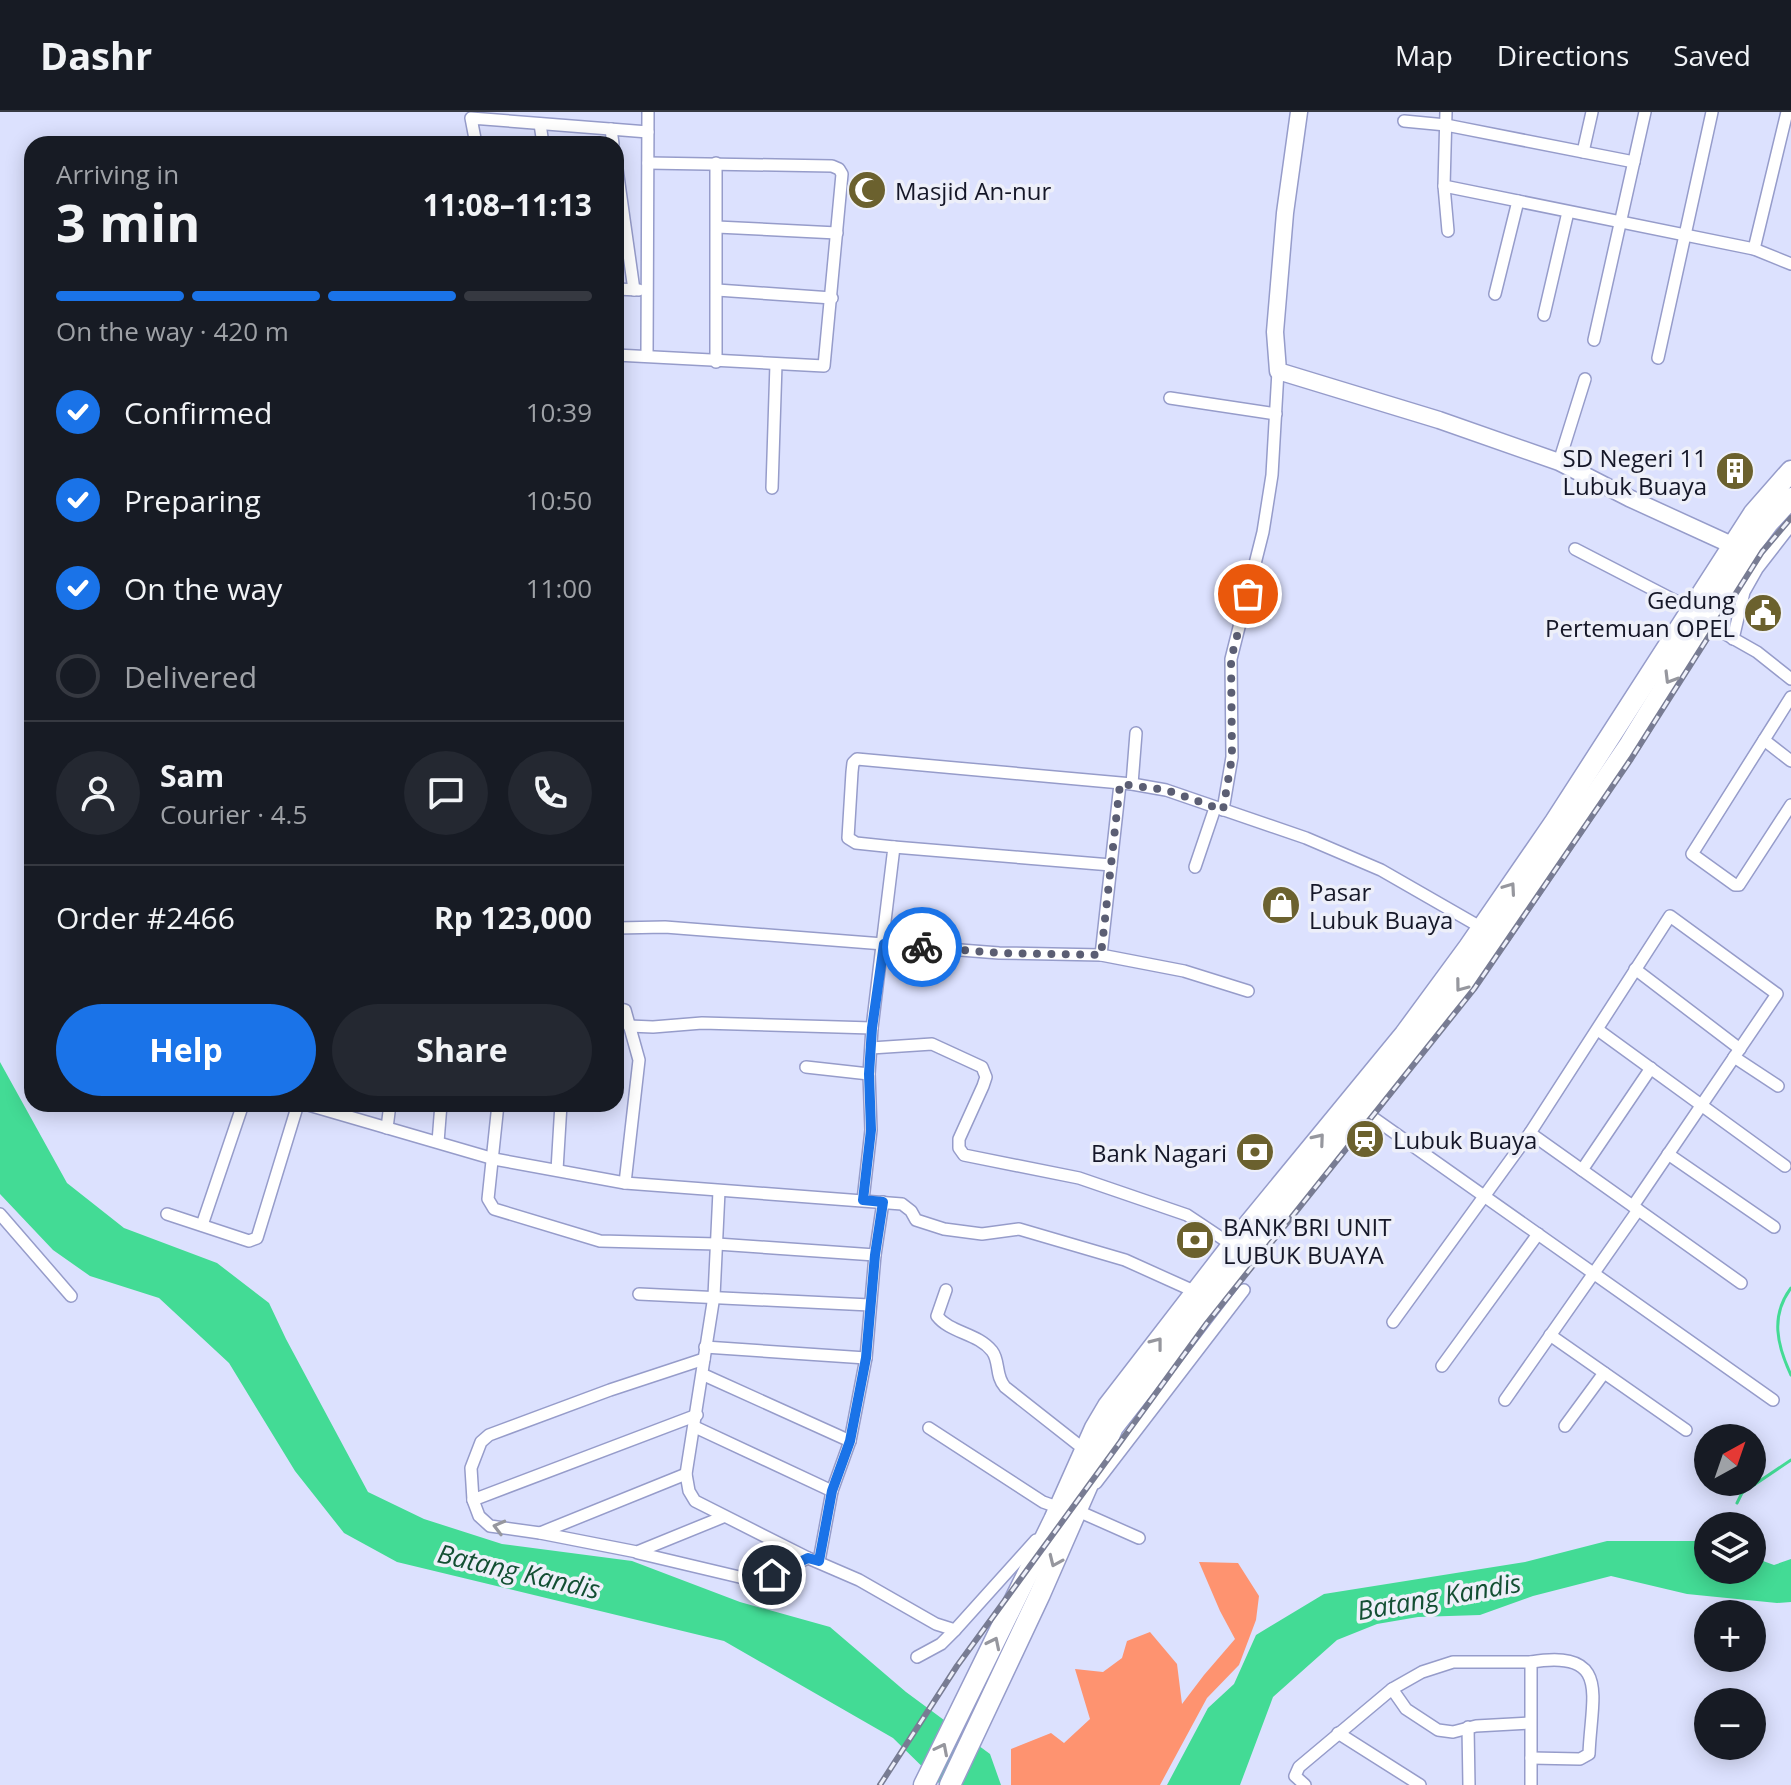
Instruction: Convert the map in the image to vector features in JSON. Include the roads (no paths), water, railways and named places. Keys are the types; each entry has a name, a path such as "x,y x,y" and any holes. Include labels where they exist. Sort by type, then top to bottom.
{"highway":[{"path":"950,1785 980,1723 1068,1510 1085,1450 1108,1406 1196,1292 1365,1112 1499,937 1630,744 1754,513 1791,471"},
{"path":"1269,1214 1482,928 1699,616 1791,498"},
{"path":"924,1784 1113,1427 1242,1242"}],"street":[{"path":"647,355 648,112"},
{"path":"1195,867 1219,809 1232,757 1231,659 1263,532 1272,475 1278,371 1275,332 1285,213 1299,112"},
{"path":"1583,152 1592,112"},
{"path":"1594,340 1645,112"},
{"path":"1658,358 1712,112"},
{"path":"1754,249 1787,112"},
{"path":"474,136 471,118 648,132"},
{"path":"1446,118 1444,186 1448,231"},
{"path":"1404,121 1446,118 1634,162"},
{"path":"540,124 542,136"},
{"path":"611,129 612,136"},
{"path":"624,355 824,366 842,174 839,169 832,166 648,163"},
{"path":"716,163 716,362"},
{"path":"1444,186 1754,249 1791,264"},
{"path":"1495,294 1518,201"},
{"path":"1544,315 1568,212"},
{"path":"624,219 634,290"},
{"path":"717,227 837,233"},
{"path":"624,289 647,290"},
{"path":"717,290 832,298"},
{"path":"772,488 776,364"},
{"path":"1278,371 1439,420 1559,462 1734,546"},
{"path":"1559,462 1585,379"},
{"path":"1170,398 1276,414"},
{"path":"1733,639 1744,592 1757,569 1791,525"},
{"path":"1575,549 1699,616 1757,652 1791,679"},
{"path":"1791,697 1692,854 1739,885 1791,805"},
{"path":"1101,955 1111,865 1136,733"},
{"path":"1764,740 1791,761"},
{"path":"1111,865 856,843 848,838 853,763 857,759 1166,790 1306,838 1381,870 1482,928"},
{"path":"863,1200 871,1130 869,1074 872,1028 894,847"},
{"path":"1393,1322 1530,1133 1670,916 1777,994 1668,1154 1595,1273 1505,1400"},
{"path":"624,928 743,932 999,953 1101,955 1194,974 1248,991"},
{"path":"1635,969 1778,1086"},
{"path":"624,1010 639,1060 625,1183"},
{"path":"629,1026 702,1023 872,1028"},
{"path":"1598,1030 1785,1166"},
{"path":"871,1048 932,1044 982,1067 986,1077 959,1139 959,1148 964,1155 1079,1178 1187,1215 1242,1242"},
{"path":"806,1067 869,1074"},
{"path":"1582,1170 1651,1068"},
{"path":"202,1225 240,1112"},
{"path":"167,1214 249,1241 257,1238 296,1112"},
{"path":"348,1112 387,1128 494,1159 625,1183 902,1204 916,1220 944,1229 993,1235 1019,1229 1135,1263 1196,1292"},
{"path":"387,1128 389,1112"},
{"path":"438,1142 440,1112"},
{"path":"497,1112 488,1199 494,1209 600,1241 717,1244 875,1255"},
{"path":"557,1170 561,1112"},
{"path":"1365,1112 1773,1400"},
{"path":"1530,1133 1741,1283"},
{"path":"1668,1154 1774,1227"},
{"path":"719,1191 714,1296 686,1474 689,1491 695,1501 723,1517 859,1580 936,1624 955,1630"},
{"path":"813,1560 850,1441 866,1358 883,1202"},
{"path":"0,1214 71,1296"},
{"path":"1442,1366 1538,1234"},
{"path":"946,1290 937,1316 941,1321 975,1337 990,1349 995,1356 999,1380 1005,1387 1085,1450"},
{"path":"917,1657 941,1644 1068,1510 1244,1290"},
{"path":"639,1294 870,1305"},
{"path":"1550,1335 1686,1430"},
{"path":"813,1560 752,1580 637,1552 490,1526 479,1516 473,1500 471,1468 481,1442 489,1435 705,1353 866,1358"},
{"path":"1565,1426 1604,1373"},
{"path":"704,1375 850,1441"},
{"path":"473,1500 696,1421 832,1491"},
{"path":"929,1428 1043,1502 1139,1538"},
{"path":"540,1533 686,1474"},
{"path":"637,1552 723,1517"},
{"path":"1305,1785 1295,1776 1296,1771 1392,1689 1422,1672 1453,1662 1531,1662 1553,1658 1581,1665 1588,1670 1592,1682 1589,1754 1580,1759 1531,1758"},
{"path":"1531,1662 1531,1785"},
{"path":"1392,1689 1406,1709 1438,1730 1453,1732 1468,1727 1530,1723"},
{"path":"1468,1727 1469,1785"},
{"path":"1338,1733 1420,1785"}],"water":[{"name":"Batang Kandis","path":"0,1062 24,1105 24,1112 28,1112 67,1183 124,1228 217,1263 269,1303 368,1492 424,1519 502,1544 632,1561 740,1602 830,1627 906,1692 990,1754 1001,1785 941,1785 893,1738 724,1641 397,1562 344,1533 295,1471 229,1363 159,1298 90,1276 53,1250 0,1194"},
{"name":"Batang Kandis","path":"1607,1541 1694,1541 1694,1584 1766,1584 1766,1562 1774,1565 1791,1559 1791,1602 1687,1594 1611,1576 1533,1596 1480,1615 1418,1617 1377,1624 1337,1640 1273,1697 1240,1785 1167,1785 1208,1708 1234,1684 1256,1635 1324,1594 1525,1562"}],"waterway":[{"path":"1791,1288 1778,1320 1779,1342 1791,1375"},
{"path":"1737,1503 1742,1493 1791,1460"}],"railway":[{"path":"880,1785 957,1666 1207,1323 1474,989 1631,759 1762,552 1791,518"}],"place":[{"name":"Masjid An-nur","path":"867,190"},
{"name":"SD Negeri 11 Lubuk Buaya","path":"1735,471"},
{"name":"Gedung Pertemuan OPEL","path":"1763,613"},
{"name":"Pasar Lubuk Buaya","path":"1281,905"},
{"name":"Lubuk Buaya","path":"1365,1139"},
{"name":"Bank Nagari","path":"1255,1152"},
{"name":"BANK BRI UNIT LUBUK BUAYA","path":"1195,1240"}]}
